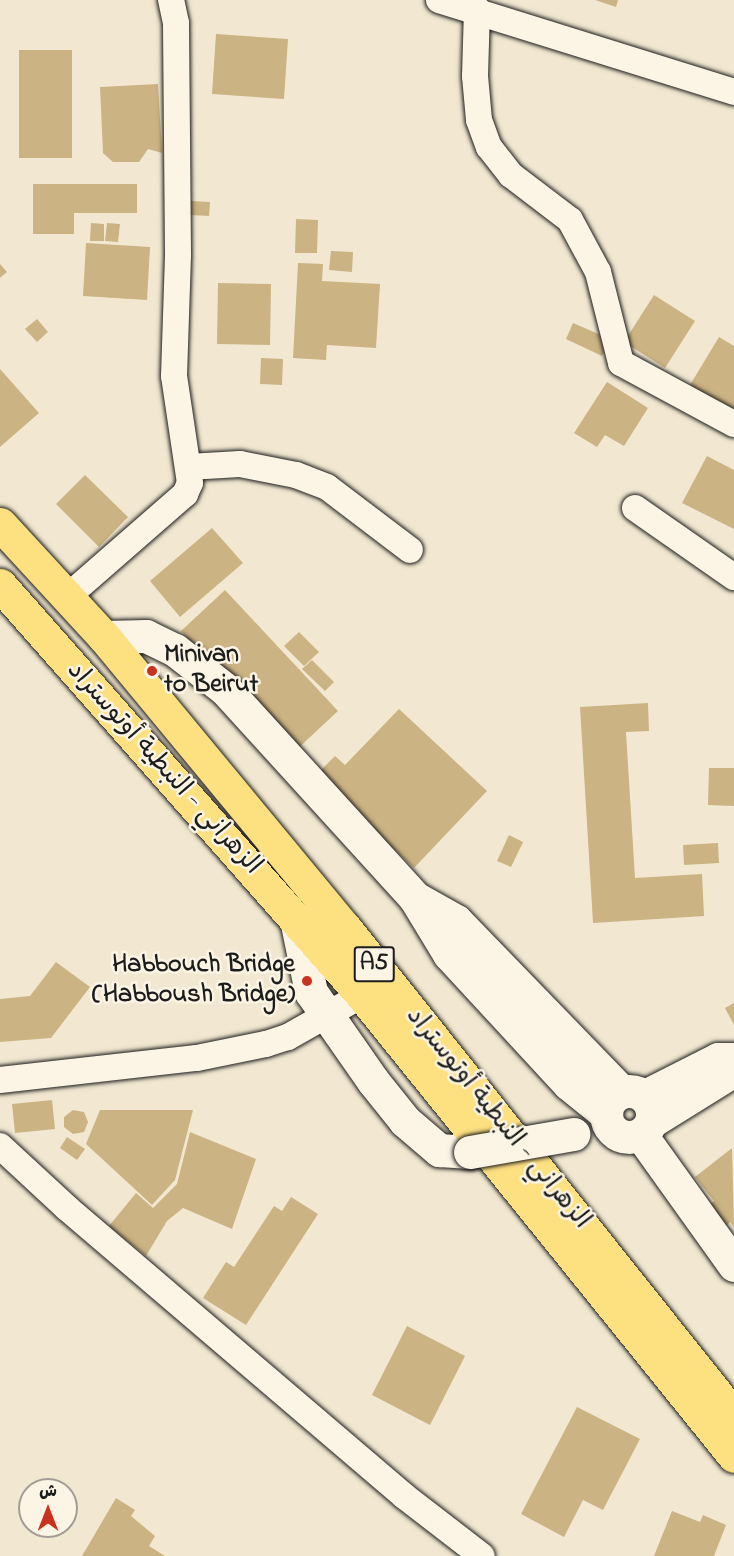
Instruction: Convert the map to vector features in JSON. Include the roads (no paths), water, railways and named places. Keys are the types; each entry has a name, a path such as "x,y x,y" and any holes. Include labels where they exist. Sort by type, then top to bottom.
{"highway":[{"name":"الزهراني - النبطية أوتوستراد","path":"0,524 104,637 345,928 734,1416"},
{"name":"الزهراني - النبطية أوتوستراد","path":"0,585 362,995 734,1456"}],"main road":[{"path":"104,637 146,636 202,668 415,898 449,954 568,1084 629,1114 734,1265"},
{"path":"296,919 311,992 324,1016 412,1127 439,1150 470,1152 573,1134 629,1114 734,1070"},
{"path":"629,1114 718,1059 734,1059"}],"street":[{"path":"67,597 185,494 190,483 174,376 178,254 176,23 171,0"},
{"path":"439,0 477,9 734,92"},
{"path":"477,9 475,76 479,120 489,147 511,175 570,220 598,272 621,363 734,424"},
{"path":"188,467 240,464 296,475 327,487 410,550"},
{"path":"635,508 734,577"},
{"path":"0,1080 197,1059 288,1037 362,995"},
{"path":"0,1146 67,1208 404,1496 482,1556"}],"place":[{"name":"Minivan to Beirut","path":"152,671"},
{"name":"Habbouch Bridge (Habboush Bridge)","path":"307,981"}]}
